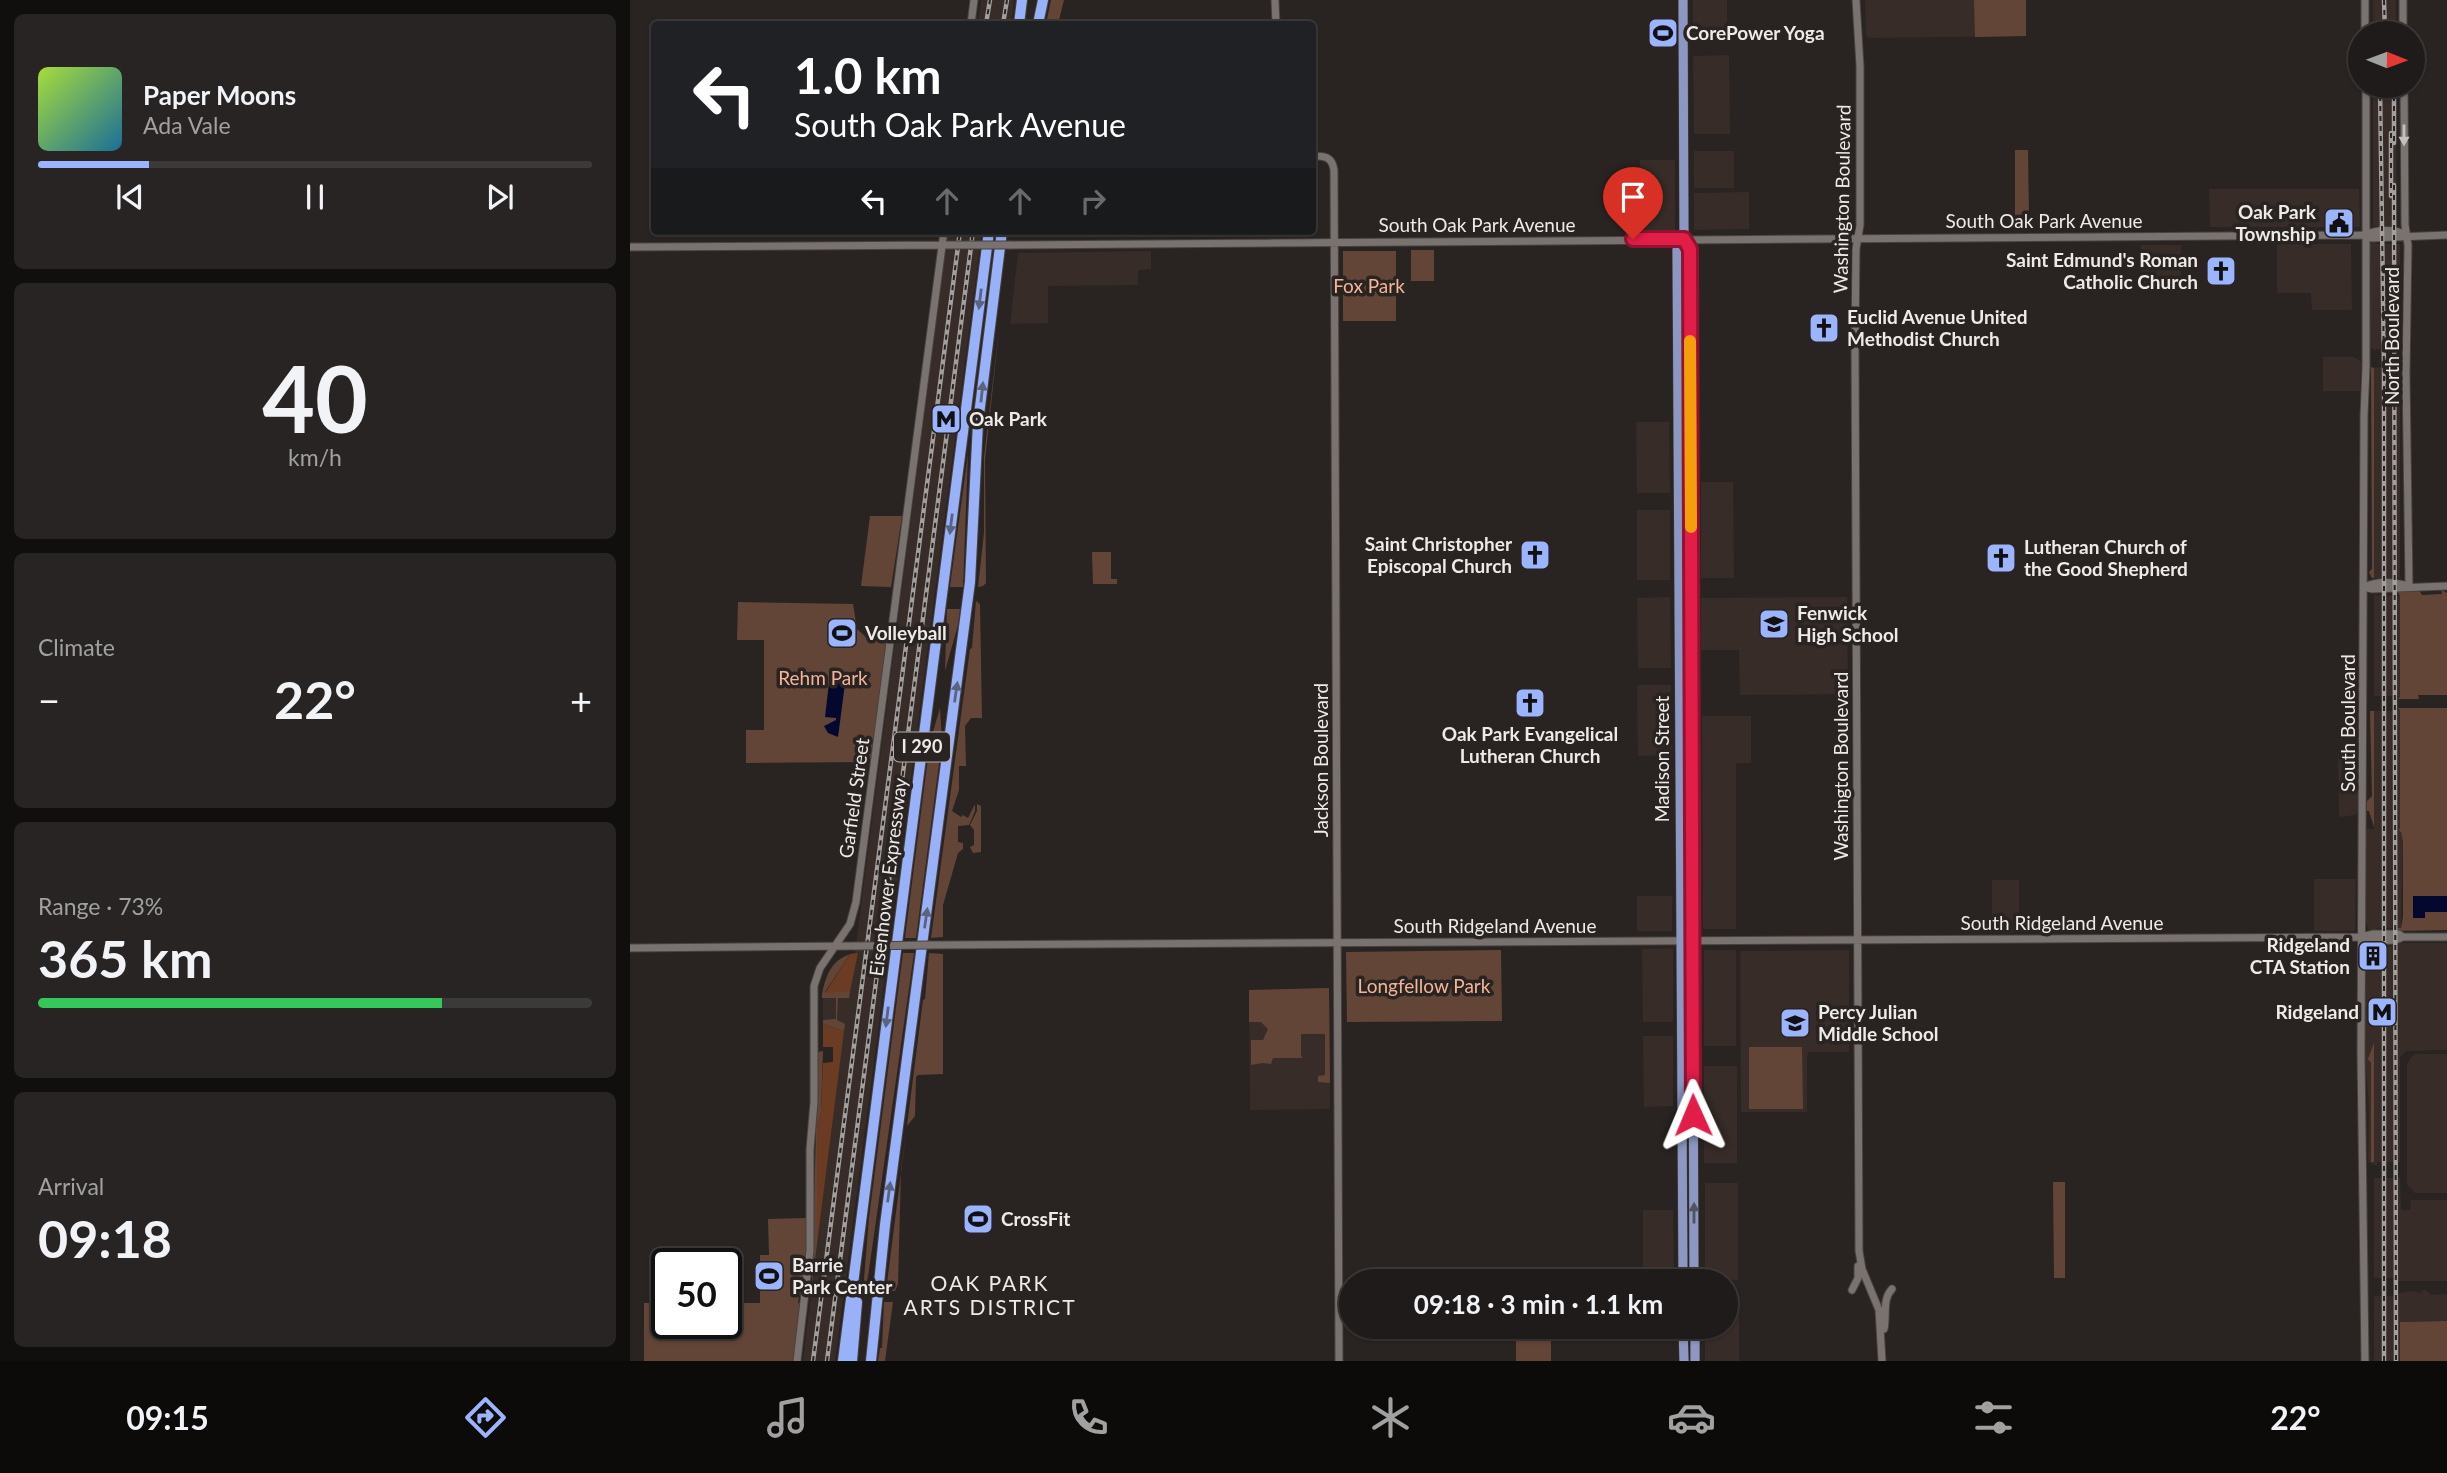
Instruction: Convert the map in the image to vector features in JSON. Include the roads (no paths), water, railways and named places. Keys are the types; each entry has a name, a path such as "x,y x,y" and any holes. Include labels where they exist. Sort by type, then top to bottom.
{"highway":[{"path":"1019,21 1022,0"},
{"path":"1038,21 1042,0"},
{"name":"Eisenhower Expressway","path":"843,1361 988,235"},
{"name":"I 290","path":"870,1358 885,1225 970,582 978,423 1002,235"},
{"path":"852,1361 857,1304 855,1264"}],"main road":[{"name":"Madison Street","path":"1683,0 1684,239 1690,249 1694,1269"},
{"name":"Madison Street","path":"1683,1269 1677,250 1684,239"},
{"path":"1683,1339 1684,1361"},
{"path":"1695,1339 1695,1361"}],"street":[{"path":"971,21 974,0"},
{"path":"1275,0 1276,21"},
{"name":"Washington Boulevard","path":"1856,0 1860,85 1860,225 1855,262 1859,1251 1862,1269 1879,1310 1882,1361"},
{"path":"2365,0 2365,21"},
{"path":"2403,0 2403,21"},
{"name":"South Boulevard","path":"2365,98 2361,937 2365,1361"},
{"name":"North Boulevard","path":"2404,98 2409,586"},
{"name":"Jackson Boulevard","path":"1316,156 1330,159 1334,170 1339,1361"},
{"name":"Garfield Street","path":"797,1361 810,1250 814,986 820,968 849,924 856,902 944,235"},
{"name":"South Oak Park Avenue","path":"630,247 1858,238 2399,238 2406,235 2447,235"},
{"path":"2364,587 2447,586"},
{"name":"South Ridgeland Avenue","path":"630,948 1858,939 2361,937 2399,940 2403,937 2447,937"},
{"path":"1852,1290 1858,1278 1859,1251"},
{"path":"1882,1336 1886,1320 1885,1302 1892,1289"}],"water":[{"path":"830,674 846,676 838,737 828,733 824,726 836,720 825,717"},
{"path":"2413,896 2447,896 2447,912 2425,912 2425,918 2413,918"}],"railway":[{"path":"986,21 990,0"},
{"path":"1004,21 1007,0"},
{"path":"2384,0 2385,21"},
{"path":"2380,98 2384,368 2384,1361"},
{"path":"2394,98 2394,143"},
{"path":"2391,133 2391,196"},
{"path":"2394,185 2396,1361"},
{"path":"813,1361 959,235"},
{"path":"827,1361 972,235"}],"place":[{"name":"CorePower Yoga","path":"1663,33"},
{"name":"Oak Park Township","path":"2339,223"},
{"name":"Saint Edmund's Roman Catholic Church","path":"2221,271"},
{"name":"Euclid Avenue United Methodist Church","path":"1824,328"},
{"name":"Oak Park","path":"946,419"},
{"name":"Saint Christopher Episcopal Church","path":"1535,555"},
{"name":"Lutheran Church of the Good Shepherd","path":"2001,558"},
{"name":"Fenwick High School","path":"1774,624"},
{"name":"Volleyball","path":"842,633"},
{"name":"Oak Park Evangelical Lutheran Church","path":"1530,703"},
{"name":"Ridgeland CTA Station","path":"2373,956"},
{"name":"Ridgeland","path":"2382,1012"},
{"name":"Percy Julian Middle School","path":"1795,1023"},
{"name":"CrossFit","path":"978,1219"},
{"name":"Barrie Park Center","path":"769,1276"}],"district":[{"name":"OAK PARK ARTS DISTRICT","path":"990,1296"}],"park label":[{"name":"Fox Park","path":"1369,286"},
{"name":"Rehm Park","path":"823,678"},
{"name":"Longfellow Park","path":"1424,986"}]}
